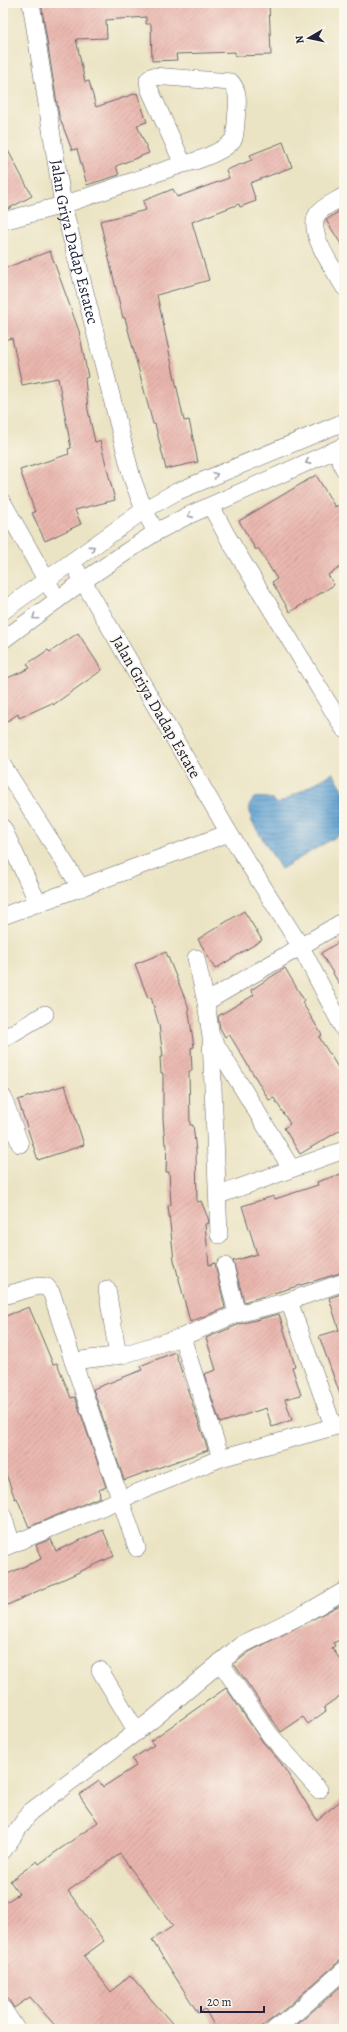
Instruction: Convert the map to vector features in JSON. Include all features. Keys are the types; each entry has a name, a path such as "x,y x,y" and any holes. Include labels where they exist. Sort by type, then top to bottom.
{"street":[{"name":"Jalan Griya Dadap Estatec","path":"31,3 63,205 132,478 144,510"},
{"path":"3,221 63,205 183,164 196,162 228,145 233,140 238,98 236,87 231,82 153,76 148,80 149,88 179,158 183,164"},
{"path":"344,196 319,212 314,223 315,236 344,287"},
{"path":"3,611 46,582 144,510 176,492 344,422"},
{"path":"3,640 83,582 156,532 188,516 340,448 344,469"},
{"path":"3,503 46,582 59,600"},
{"path":"211,506 227,536 344,729"},
{"path":"144,510 156,532"},
{"name":"Jalan Griya Dadap Estate","path":"72,562 229,833 301,948 344,1030"},
{"path":"3,766 81,888"},
{"path":"3,828 38,903"},
{"path":"3,916 229,833"},
{"path":"206,1002 301,948 344,921"},
{"path":"196,958 206,1002 211,1037 219,1195 219,1235"},
{"path":"3,1039 45,1014"},
{"path":"211,1037 291,1168"},
{"path":"3,1097 20,1144"},
{"path":"219,1195 344,1150"},
{"path":"225,1266 238,1314"},
{"path":"73,1361 118,1356 182,1337 238,1314 289,1302 344,1282"},
{"path":"3,1296 38,1286 46,1287 52,1294 73,1361 137,1548"},
{"path":"107,1289 118,1356"},
{"path":"3,1516 8,1546 221,1458 338,1425 289,1302"},
{"path":"182,1337 221,1458"},
{"path":"3,1851 30,1812 137,1732 241,1645 306,1613 344,1591"},
{"path":"220,1662 270,1735 319,1790"},
{"path":"100,1670 137,1732"},
{"path":"275,2029 294,2023 344,1970"},
{"path":"3,2009 16,2029"}],"water":[{"path":"333,773 344,791 344,832 281,869 252,822 249,806 254,798 270,799 278,804"}],"building":[{"path":"41,3 269,3 271,55 235,56 235,52 176,54 177,60 152,61 151,24 146,24 146,17 106,20 107,38 76,39 85,82 89,81 96,107 137,93 147,122 137,125 149,153 116,166 119,175 87,185 77,149 72,150 59,116"},
{"path":"3,141 32,196 8,209 3,200"},
{"path":"283,142 292,167 250,183 256,201 240,207 239,204 192,222 209,280 157,295 184,421 189,420 198,462 166,469 125,318 123,318 100,221 146,210 143,201 173,189 177,197 229,178 226,170 252,160 250,155"},
{"path":"344,208 344,249 326,220"},
{"path":"50,251 79,331 88,377 85,378 88,410 95,442 100,441 115,500 75,510 81,524 45,541 32,513 35,512 20,470 69,454 68,449 71,448 58,378 22,385 12,338 3,340 3,269"},
{"path":"316,475 335,507 339,505 344,514 344,565 328,575 334,585 290,612 272,582 277,579 258,548 256,550 239,521"},
{"path":"78,633 102,670 53,705 52,703 19,718 18,714 3,724 3,680 30,668 27,664 48,650 50,652"},
{"path":"244,911 262,940 215,969 198,939"},
{"path":"344,939 344,992 321,953"},
{"path":"166,952 188,1006 194,1047 191,1048 192,1071 189,1071 190,1125 193,1125 196,1151 197,1202 201,1201 208,1218 209,1223 205,1224 209,1265 215,1263 225,1308 190,1322 174,1260 168,1206 171,1205 169,1172 166,1172 167,1144 165,1145 163,1119 163,1073 161,1073 160,1057 163,1057 159,1025 151,997 148,998 135,964"},
{"path":"285,968 304,1000 302,1002 322,1035 319,1037 344,1077 344,1128 300,1154 284,1128 290,1124 274,1098 269,1100 229,1034 225,1037 220,1028 218,1016 254,995 251,990"},
{"path":"65,1085 84,1145 38,1160 18,1100"},
{"path":"344,1173 344,1272 244,1302 233,1261 257,1254 242,1206 274,1196 275,1199 318,1185 317,1182"},
{"path":"344,1293 344,1396 341,1397 319,1336 339,1330 329,1298"},
{"path":"29,1307 53,1364 57,1363 71,1398 75,1397 106,1487 99,1490 100,1497 29,1527 17,1498 15,1499 3,1466 3,1317"},
{"path":"279,1314 295,1366 292,1367 301,1395 285,1399 292,1420 272,1427 266,1408 220,1423 204,1374 216,1370 206,1338 240,1324"},
{"path":"175,1352 208,1450 124,1480 93,1389 142,1370 140,1366"},
{"path":"103,1530 114,1556 3,1607 3,1576 41,1559 36,1545 51,1539 56,1551"},
{"path":"344,1603 344,1638 333,1643 335,1646 332,1648 344,1665 344,1693 324,1707 326,1711 308,1724 303,1717 281,1732 234,1664 249,1652"},
{"path":"226,1688 262,1741 281,1763 317,1820 344,1798 344,1957 285,2009 259,2029 216,2029 205,2009 198,2013 152,1940 173,1926 120,1854 68,1891 104,1941 84,1956 111,1992 130,1975 177,2029 58,2029 30,1997 14,2008 3,1991 3,1904 19,1894 10,1881 37,1861 39,1864 98,1822 79,1795 99,1781 103,1787 136,1766 132,1759 154,1745 150,1741"},
{"path":"340,1987 344,1992 344,2029 303,2029 298,2024"}]}
